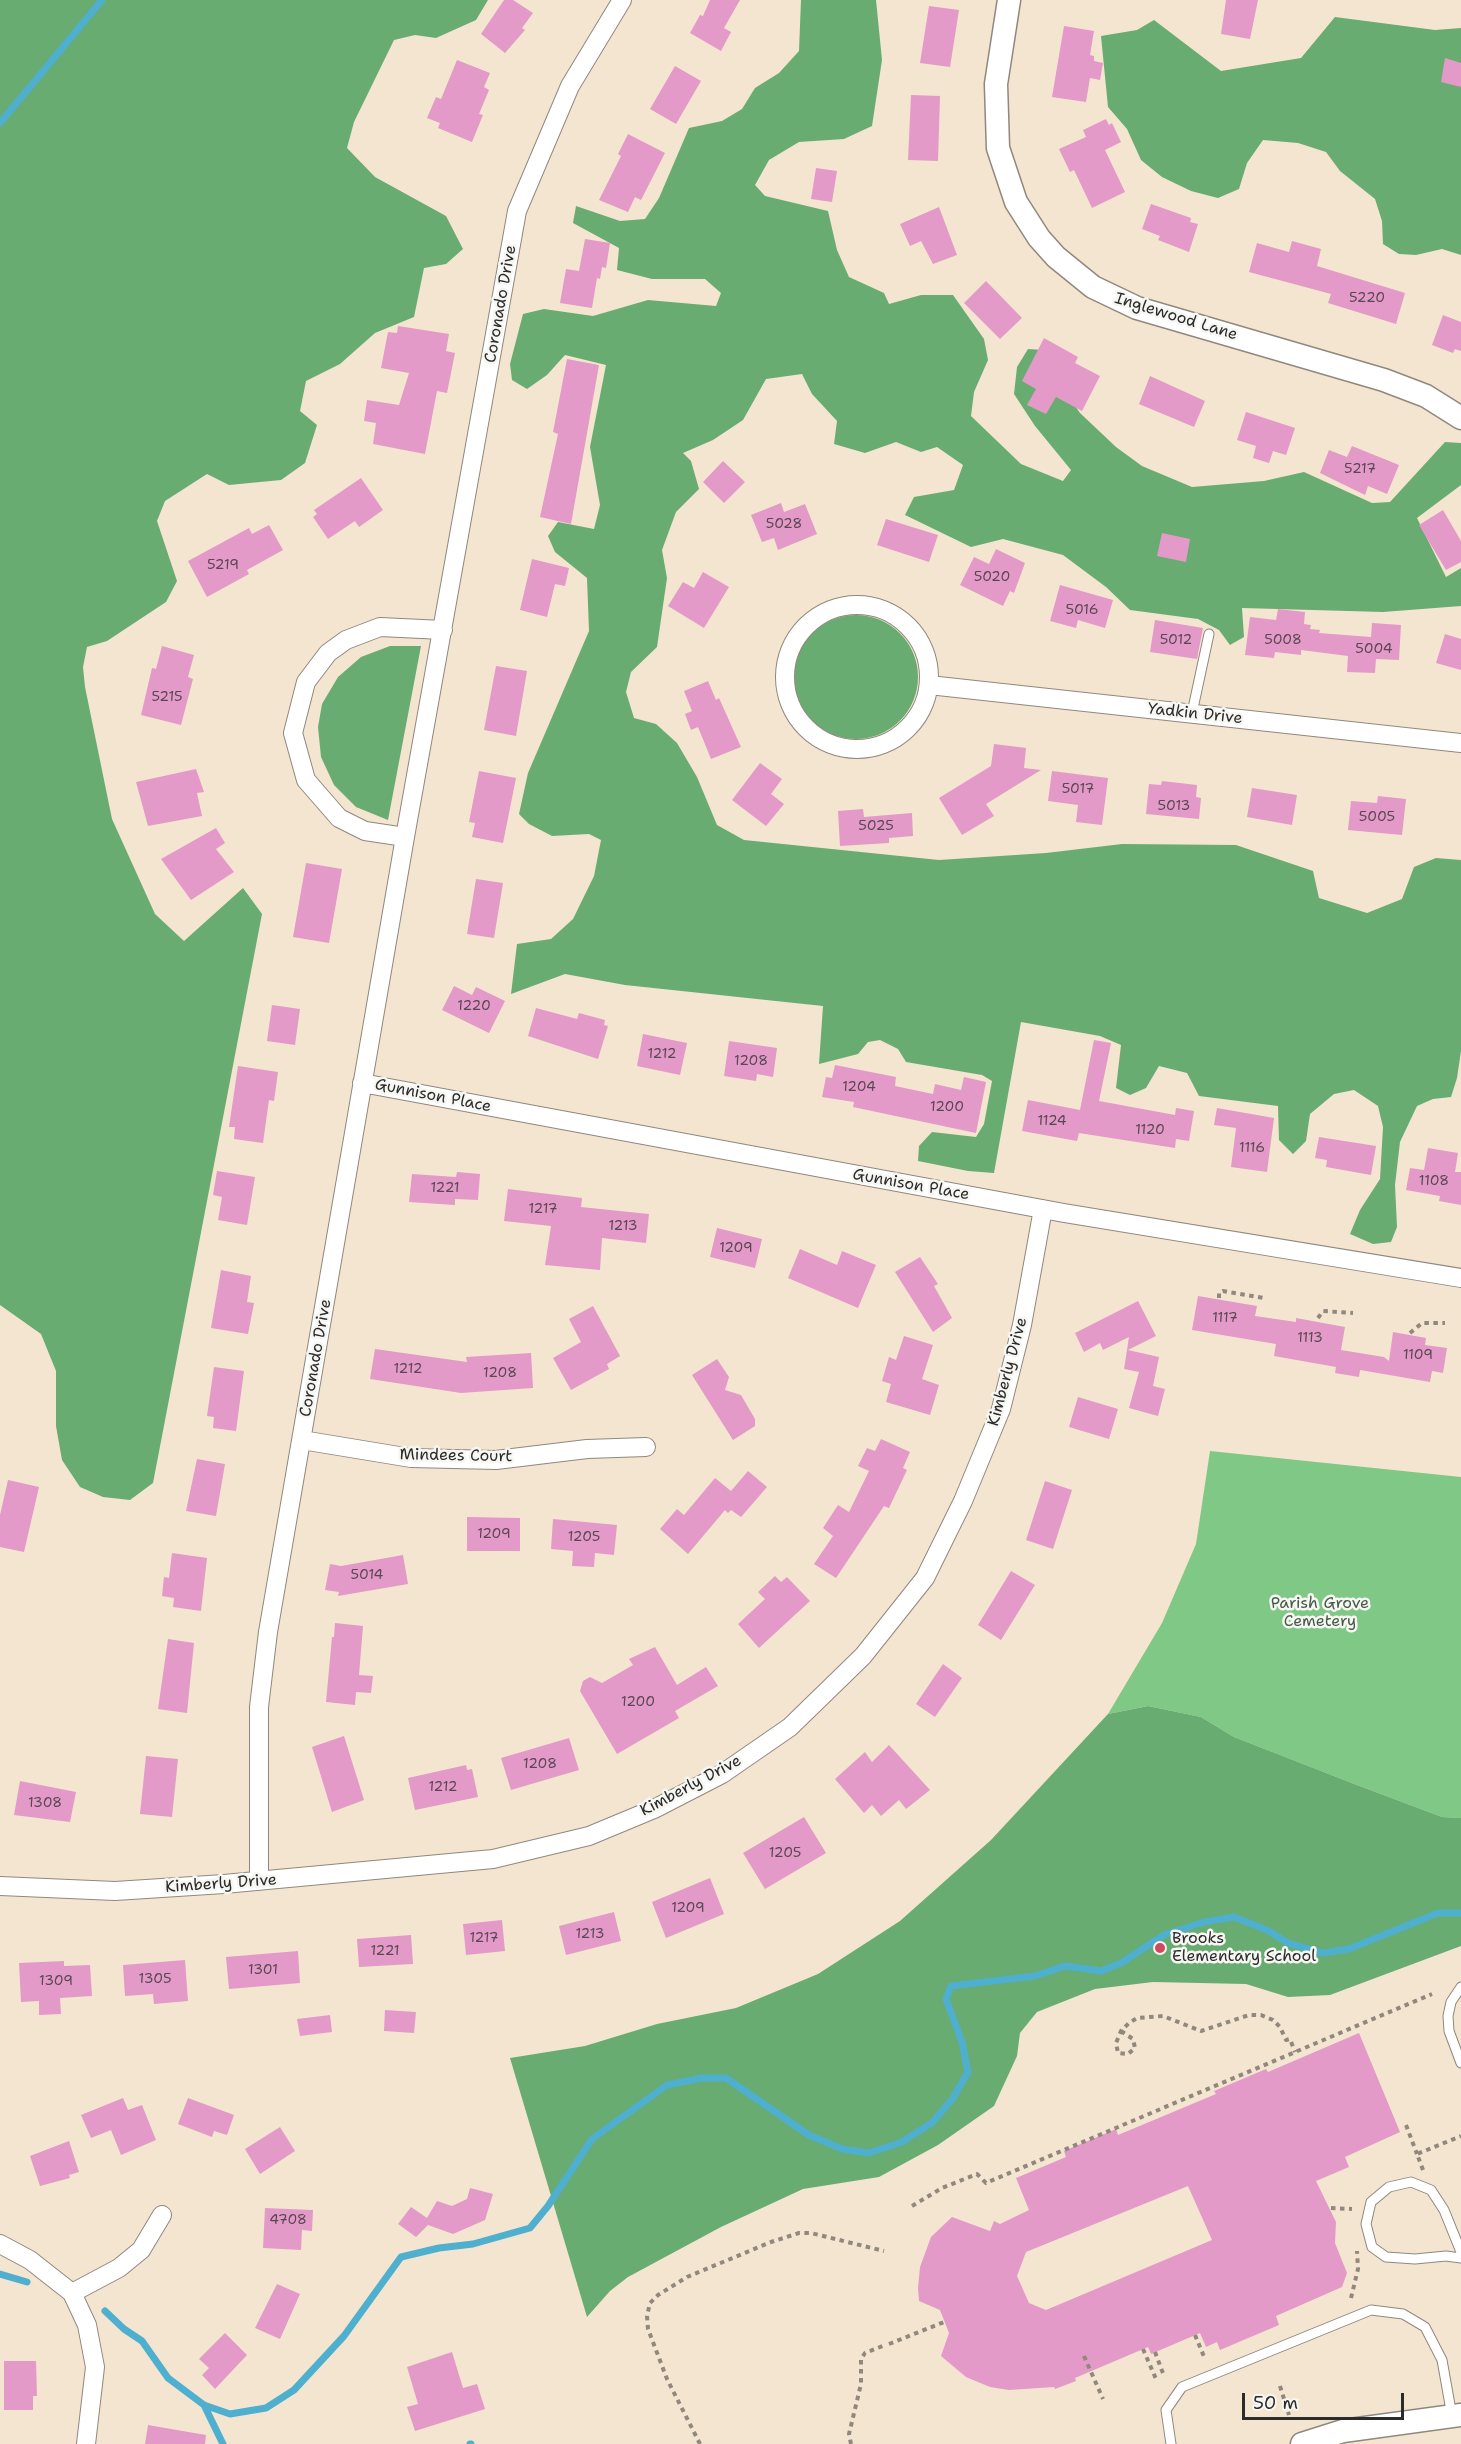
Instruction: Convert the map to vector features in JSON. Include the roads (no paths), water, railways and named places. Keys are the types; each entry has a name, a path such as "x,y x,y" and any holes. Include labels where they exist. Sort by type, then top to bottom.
{"street":[{"name":"Coronado Drive","path":"259,1881 259,1707 268,1632 405,837 517,211 570,86 622,0"},
{"name":"Inglewood Lane","path":"1009,0 996,84 998,148 1016,202 1039,238 1056,257 1093,287 1137,308 1377,377 1426,396 1461,418"},
{"path":"862,605 884,610 909,627 924,649 929,666 930,685 921,713 906,731 885,745 856,750 827,744 802,726 790,706 784,684 786,660 798,634 816,617 837,607 862,605"},
{"path":"405,837 365,831 339,818 306,780 294,733 306,682 328,653 346,640 380,627 443,630"},
{"name":"Yadkin Drive","path":"930,685 1461,743"},
{"name":"Gunnison Place","path":"362,1083 1043,1209 1461,1278"},
{"name":"Kimberly Drive","path":"0,1886 116,1891 259,1881 494,1859 589,1836 654,1809 722,1774 790,1727 863,1656 925,1578 963,1501 1001,1409 1022,1324 1043,1209"},
{"name":"Mindees Court","path":"302,1440 411,1458 496,1460 587,1449 646,1447"},
{"path":"72,2294 119,2268 141,2250 162,2215"},
{"path":"0,2244 30,2260 72,2294 87,2325 95,2367 86,2444"},
{"path":"1302,2444 1343,2431 1456,2415"}],"lane":[{"path":"1192,713 1209,634"},
{"path":"1461,1987 1451,2002 1448,2016 1449,2031 1461,2063"},
{"path":"1461,2252 1444,2210 1431,2190 1411,2182 1389,2187 1371,2202 1366,2224 1369,2236 1372,2247 1386,2257 1461,2258"},
{"path":"1171,2444 1166,2410 1182,2387 1371,2310 1403,2314 1425,2327 1442,2360 1456,2415"}],"waterway":[{"path":"0,123 102,0"},
{"path":"105,2311 124,2329 142,2341 168,2378 204,2405 230,2414 266,2408 294,2390 344,2336 401,2257 439,2248 473,2244 530,2228 548,2206 592,2139 667,2085 702,2078 726,2078 809,2135 842,2149 869,2153 902,2142 933,2122 953,2098 968,2072 962,2042 946,1999 951,1986 1035,1976 1065,1966 1101,1971 1121,1963 1164,1935 1204,1922 1234,1917 1267,1930 1288,1943 1323,1953 1349,1949 1438,1913 1461,1913"},
{"path":"0,2274 27,2282"},
{"path":"204,2405 223,2444"}],"place":[{"name":"Brooks Elementary School","path":"1160,1948"}],"park label":[{"name":"Parish Grove Cemetery","path":"1320,1613"}]}
